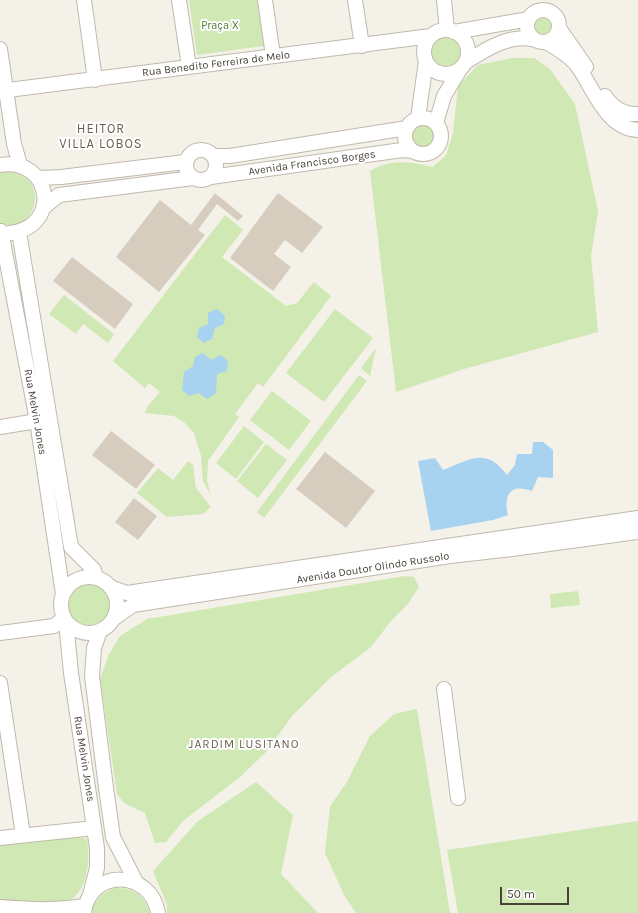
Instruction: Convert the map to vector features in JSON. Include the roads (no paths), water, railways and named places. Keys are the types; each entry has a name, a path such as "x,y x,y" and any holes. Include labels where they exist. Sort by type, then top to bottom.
{"street":[{"path":"84,0 95,80"},
{"path":"179,0 189,67"},
{"path":"265,0 273,56"},
{"path":"355,0 362,46"},
{"path":"436,123 444,96 468,55 465,41 451,31 444,0"},
{"path":"418,118 426,60 424,47 431,36 442,30 451,31 533,10 544,10 552,7 559,28 598,91 609,115 620,124 638,130"},
{"path":"532,39 527,29 533,10"},
{"path":"546,42 554,38 559,28"},
{"name":"Rua Benedito Ferreira de Melo","path":"3,91 431,36"},
{"path":"426,60 429,66 440,73 446,74 462,66 485,50 504,42 522,37 546,42 560,50 576,64 615,109 638,114"},
{"path":"0,49 3,91 20,165"},
{"path":"418,118 428,118 436,123 441,133 439,145 430,153 419,153 413,151 406,141 407,128 409,124 418,118"},
{"name":"Avenida Francisco Borges","path":"214,156 230,156 407,128"},
{"path":"0,231 19,232 34,223 44,207 59,195 193,178 202,180 211,177 214,173 216,165 214,156 206,150 197,149 189,154 185,162 187,171 193,178"},
{"name":"Avenida Francisco Borges","path":"211,177 402,150 413,151"},
{"path":"38,178 61,177 185,162"},
{"path":"0,165 20,165 30,170 38,178 43,187 44,207"},
{"name":"Rua Melvin Jones","path":"0,231 37,421 63,594"},
{"name":"Rua Melvin Jones","path":"19,232 71,547 94,570 96,578"},
{"path":"0,427 37,421"},
{"name":"Avenida Doutor Olindo Russolo","path":"110,587 127,593 511,543 614,528 638,518"},
{"name":"Avenida Doutor Olindo Russolo","path":"614,528 638,532"},
{"name":"Avenida Doutor Olindo Russolo","path":"113,620 133,605 450,556 511,543"},
{"path":"80,578 96,578 110,587 117,603 113,620 108,626 91,634 73,628 65,620 61,610 63,594 73,582 80,578"},
{"path":"0,633 54,626 65,620"},
{"name":"Rua Melvin Jones","path":"65,620 71,673 97,848 97,868 86,905"},
{"name":"Rua Melvin Jones","path":"100,631 94,648 92,676 113,837 136,882"},
{"path":"0,683 24,835"},
{"path":"444,689 458,798"},
{"path":"0,838 94,828"},
{"path":"0,907 38,910 86,905 99,886 111,880 123,879 136,882 146,889 154,899 158,913"}],"water":[{"path":"217,309 225,316 224,324 215,328 212,339 204,343 197,337 199,328 208,324 208,313"},
{"path":"203,353 211,360 220,355 228,361 227,371 217,374 216,393 207,399 199,393 189,396 182,390 184,372 193,366 195,357"},
{"path":"533,442 543,442 553,450 553,478 538,477 532,491 519,488 510,492 507,501 508,515 493,520 431,531 418,461 435,458 443,470 470,459 485,458 499,466 507,475 515,465 517,454 532,454"}],"district":[{"name":"HEITOR VILLA LOBOS","path":"101,136"},
{"name":"JARDIM LUSITANO","path":"244,745"}],"park label":[{"name":"Praça X","path":"220,26"}]}
